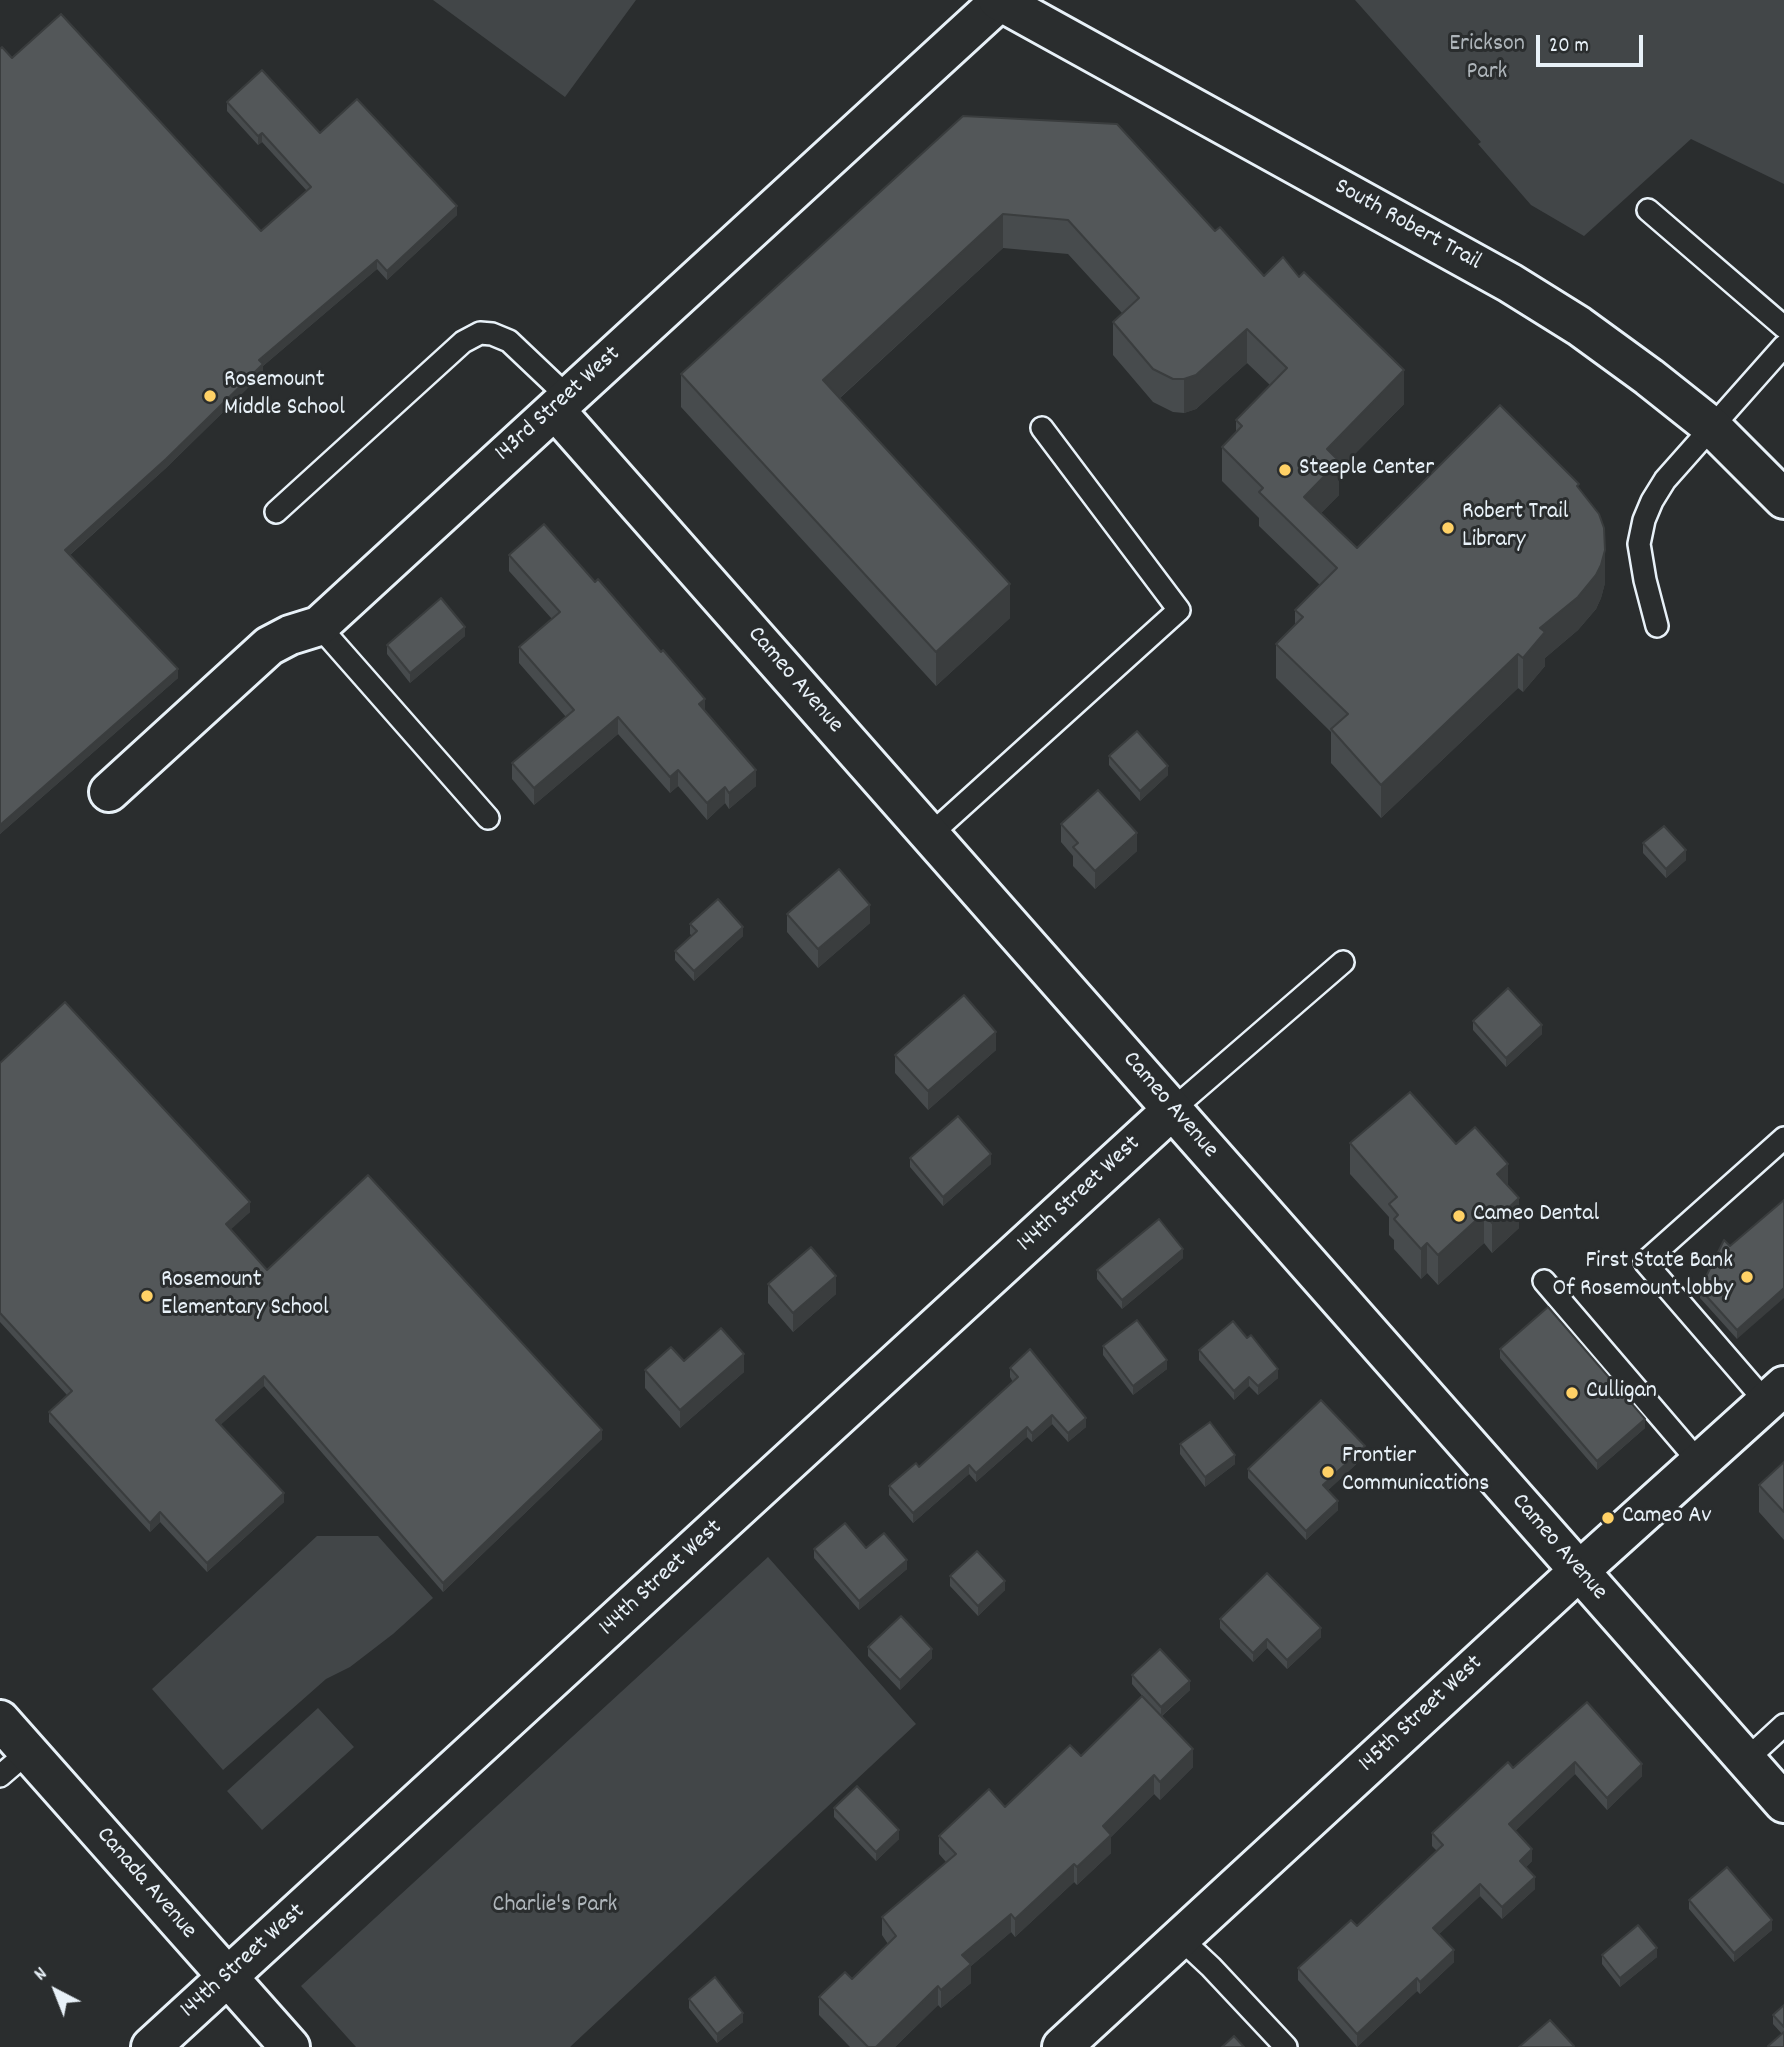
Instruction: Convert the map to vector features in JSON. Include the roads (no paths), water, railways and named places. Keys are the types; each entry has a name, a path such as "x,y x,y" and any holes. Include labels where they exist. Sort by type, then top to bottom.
{"street":[{"name":"143rd Street West","path":"109,792 269,646 290,635 319,626 999,1"},
{"name":"South Robert Trail","path":"999,1 1510,283 1639,369 1712,427 1784,499"},
{"name":"Cameo Avenue","path":"561,403 930,835 1746,1760 1780,1790"},
{"name":"144th Street West","path":"151,2047 1172,1110"},
{"name":"145th Street West","path":"1062,2047 1775,1394"},
{"name":"Canada Avenue","path":"0,1720 290,2047"}],"lane":[{"path":"1648,210 1784,327"},
{"path":"276,512 463,342 480,333 492,334 509,341 561,403"},
{"path":"1657,626 1639,544 1651,501 1665,480 1784,346"},
{"path":"930,835 1178,610 1042,428"},
{"path":"319,626 488,818"},
{"path":"1172,1110 1343,961"},
{"path":"1775,1394 1645,1262 1784,1138"},
{"path":"1544,1281 1699,1462"},
{"path":"1746,1760 1784,1725"},
{"path":"0,1776 28,1752"},
{"path":"1180,1938 1286,2047"}],"place":[{"name":"Rosemount Middle School","path":"210,396"},
{"name":"Steeple Center","path":"1285,470"},
{"name":"Robert Trail Library","path":"1448,528"},
{"name":"Cameo Dental","path":"1459,1216"},
{"name":"First State Bank Of Rosemount lobby","path":"1747,1277"},
{"name":"Rosemount Elementary School","path":"147,1296"},
{"name":"Culligan","path":"1572,1393"},
{"name":"Frontier Communications","path":"1328,1472"},
{"name":"Cameo Av","path":"1608,1518"}],"park label":[{"name":"Erickson Park","path":"1487,60"},
{"name":"Charlie's Park","path":"555,1907"}]}
